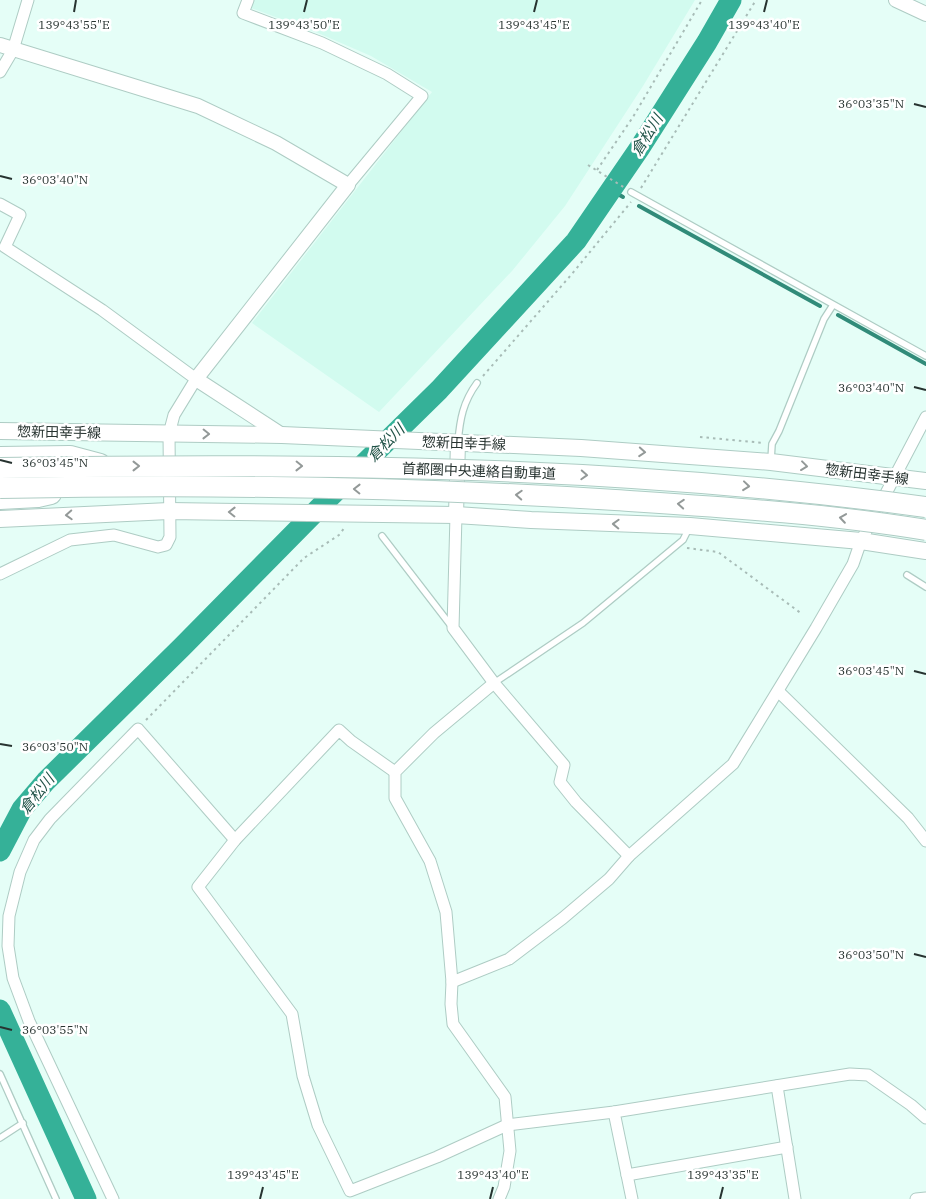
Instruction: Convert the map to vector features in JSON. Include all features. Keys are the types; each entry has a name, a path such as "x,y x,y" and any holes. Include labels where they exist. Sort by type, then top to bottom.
{"highway":[{"path":"0,457 70,456 110,466"},
{"name":"首都圏中央連絡自動車道","path":"0,468 110,466 384,467 510,471 701,482 841,496 926,507"},
{"path":"0,499 38,497 85,486"},
{"name":"首都圏中央連絡自動車道","path":"0,488 195,486 467,492 716,506 836,517 926,530"}],"main road":[{"name":"惣新田幸手線","path":"0,431 282,435 581,448 771,462 926,481"},
{"path":"0,519 169,511 456,515 690,526 861,541 926,551"}],"street":[{"path":"0,72 7,47 28,0"},
{"path":"0,574 70,540 114,535 158,547 166,545 170,537 169,434 174,415 196,380 348,185 422,96 387,74 322,43 243,13 248,0"},
{"path":"896,0 926,14"},
{"path":"7,47 198,106 276,143 348,185"},
{"path":"0,204 20,216 5,247 102,310 196,380 282,435"},
{"path":"452,982 509,959 563,918 609,879 630,856 734,764 853,564 861,541 926,417"},
{"path":"458,442 453,628 494,683 564,765 560,782 576,802 630,856"},
{"path":"494,683 434,733 395,772 395,798 430,861 446,912 452,982 451,1004 453,1024 505,1098 510,1151 504,1187 499,1199"},
{"path":"778,691 908,818 925,837"},
{"path":"113,1199 29,1021 13,978 8,946 9,916 20,872 34,840 50,819 138,729 235,840"},
{"path":"395,772 351,741 339,730 235,840 198,887 220,914 292,1014 303,1076 318,1125 350,1191 437,1157 507,1125 614,1112 850,1074 868,1075 911,1105 926,1118"},
{"path":"777,1086 795,1199"},
{"path":"614,1112 632,1199"},
{"path":"627,1175 787,1148"},
{"path":"916,1199 926,1198"}],"lane":[{"path":"634,193 926,356"},
{"path":"771,462 772,444 824,319 833,305"},
{"path":"458,442 460,418 464,403 477,383"},
{"path":"494,683 583,623 683,540 690,526"},
{"path":"382,536 453,628"},
{"path":"907,574 926,587"},
{"path":"0,1074 56,1199"},
{"path":"0,1138 23,1123"}],"path":[{"path":"597,170 634,117 702,0"},
{"path":"477,383 571,275 634,193 756,0"},
{"path":"588,165 634,193"},
{"path":"700,436 772,444"},
{"path":"138,729 304,558 338,535 345,526 347,514"},
{"path":"678,543 686,548 718,552 802,614"}],"shaded area":[{"path":"254,0 695,0 643,86 565,206 512,271 379,412 252,323 432,92 371,56 318,33 251,8"}],"waterway":[{"name":"倉松川","path":"0,851 22,809 46,781 439,390 576,241 639,149 707,42 731,0"},
{"path":"611,190 623,197"},
{"path":"639,206 820,306"},
{"path":"838,315 926,364"},
{"name":"倉松川","path":"0,1010 86,1199"}]}
